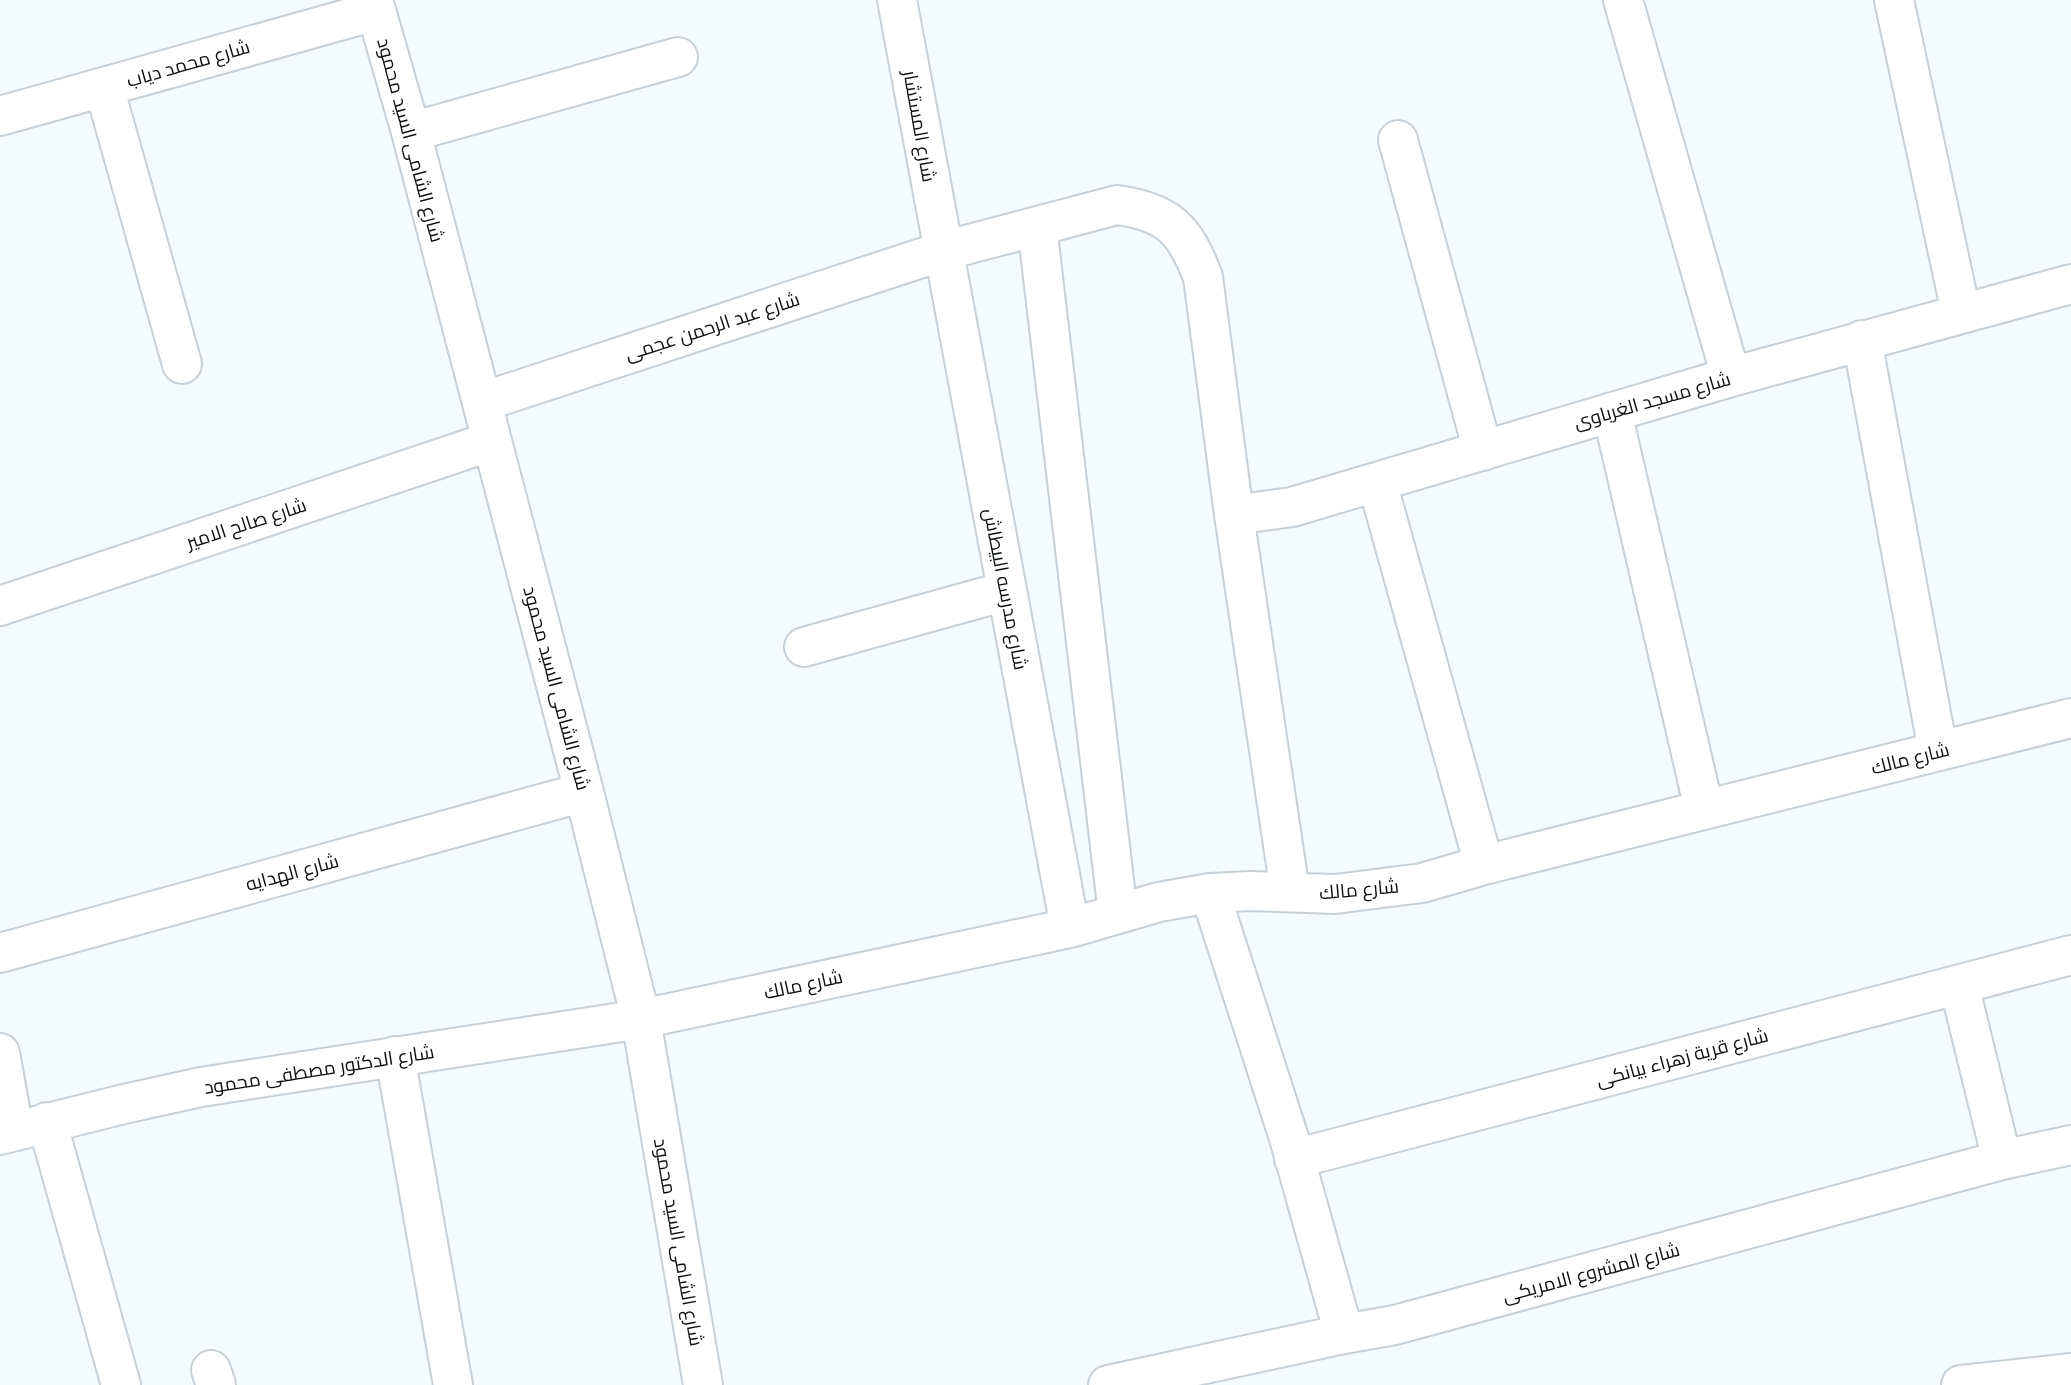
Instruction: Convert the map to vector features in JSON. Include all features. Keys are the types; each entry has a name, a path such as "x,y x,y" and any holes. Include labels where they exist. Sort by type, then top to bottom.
{"street":[{"name":"شارع المستشار","path":"897,0 943,251"},
{"path":"1623,0 1731,377"},
{"path":"1894,0 1961,313"},
{"name":"شارع محمد دياب","path":"0,116 374,5"},
{"name":"شارع الشامى السيد محمود","path":"374,5 411,132 482,401 641,1019 703,1385"},
{"path":"411,132 678,57"},
{"path":"104,87 182,364"},
{"path":"1398,140 1483,451"},
{"name":"شارع عبد الرحمن عجمى","path":"482,401 943,251 1117,205 1140,208 1162,217 1180,232 1193,250 1203,277 1234,515 1290,892"},
{"path":"1037,226 1118,914"},
{"name":"شارع مدرسه البيطاش","path":"943,251 1070,928"},
{"name":"شارع مسجد الغرباوى","path":"1234,515 1292,507 1731,377 2071,284"},
{"path":"1862,340 1938,751"},
{"path":"1612,412 1704,809"},
{"name":"شارع صالح الامير","path":"0,606 492,441"},
{"path":"1377,482 1484,865"},
{"path":"804,647 1006,591"},
{"name":"شارع مالك","path":"641,1019 1070,928 1159,902 1210,893 1251,891 1335,894 1422,883 1704,809 2071,718"},
{"name":"شارع الهدايه","path":"0,953 584,792"},
{"path":"1210,893 1289,1138 1344,1334"},
{"name":"شارع قرية زهراء بيانكى","path":"1294,1159 2071,955"},
{"path":"1959,985 2002,1160"},
{"name":"شارع الدكتور مصطفى محمود","path":"20,1129 201,1087 641,1019"},
{"path":"0,1053 20,1129 121,1385"},
{"path":"394,1056 453,1385"},
{"name":"شارع المشروع الامريكى","path":"1108,1385 1395,1325 2002,1160 2071,1145"},
{"path":"1961,1385 2071,1373"}]}
